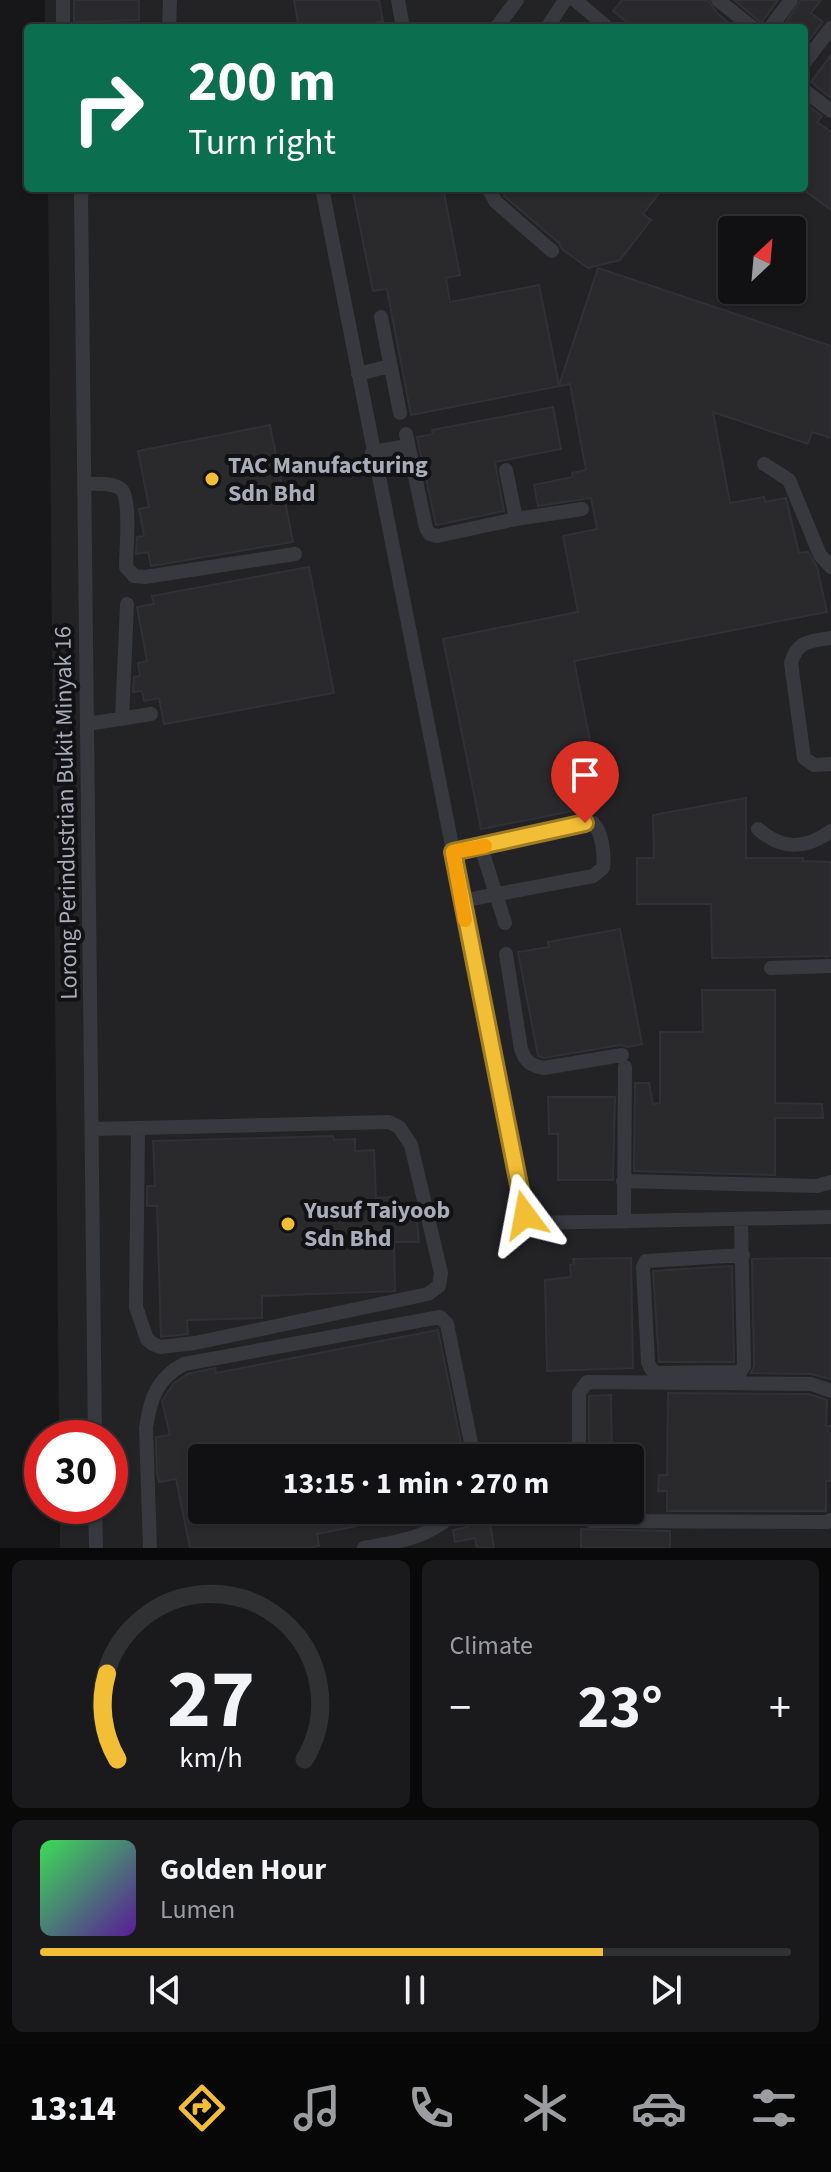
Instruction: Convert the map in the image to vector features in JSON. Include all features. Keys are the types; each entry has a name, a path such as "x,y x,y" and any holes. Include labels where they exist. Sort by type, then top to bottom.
{"street":[{"path":"63,0 63,24"},
{"path":"169,24 170,0"},
{"path":"398,0 402,24"},
{"path":"499,24 517,0"},
{"path":"550,24 565,0"},
{"path":"575,0 603,24"},
{"path":"718,0 748,24"},
{"path":"773,24 791,0"},
{"path":"808,58 831,28"},
{"path":"808,93 831,111"},
{"name":"Lorong Perindustrian Bukit Minyak 16","path":"82,192 95,1420"},
{"path":"323,192 525,1215 533,1223 831,1217"},
{"path":"490,192 496,202 552,251"},
{"path":"381,317 400,413"},
{"path":"358,374 390,366"},
{"path":"372,452 407,440 426,528 430,534 437,536 582,509"},
{"path":"764,464 789,480 820,555 831,567"},
{"path":"506,470 516,519"},
{"path":"84,484 114,485 122,490 126,500 126,567 134,576 145,577 295,554"},
{"path":"122,719 127,604"},
{"path":"831,638 804,642 794,651 791,663 804,758 814,765 831,764"},
{"path":"87,724 151,714"},
{"path":"453,852 593,823 597,828 604,860 599,873 461,901"},
{"path":"758,829 783,845 799,846 817,841 831,831"},
{"path":"481,847 505,923"},
{"path":"506,954 523,1058 533,1066 544,1068 623,1061 624,1222"},
{"path":"771,968 831,966"},
{"path":"497,1068 523,1058"},
{"path":"93,1129 378,1120 399,1127 411,1145 441,1273 439,1286 428,1294 195,1343 160,1347 153,1344 142,1326 136,1307 138,1129"},
{"path":"623,1181 817,1186 831,1182"},
{"path":"741,1220 743,1255 742,1370 657,1373 651,1369 648,1362 643,1267 646,1261 743,1255"},
{"path":"150,1548 148,1410 153,1393 162,1380 184,1364 440,1317 447,1324 471,1444"},
{"path":"579,1444 579,1393 587,1382 811,1384 831,1391"},
{"path":"644,1521 831,1520"},
{"path":"95,1524 96,1548"},
{"path":"364,1548 420,1537 443,1524"}],"shaded area":[{"path":"45,0 831,0 831,1548 60,1548 60,1524 128,1524 128,1420 59,1420 48,192 808,192 808,24 45,24"}],"building":[{"path":"74,0 139,0 139,20 74,22"},
{"path":"294,0 379,0 383,21 367,24 298,24"},
{"path":"622,0 708,0 730,24 630,24 613,11"},
{"path":"734,0 778,0 761,23"},
{"path":"801,0 821,0 811,13 823,22 808,42 808,24 785,24"},
{"path":"831,55 831,98 811,82"},
{"path":"808,106 822,116 817,122 831,132 831,210 807,192"},
{"path":"353,192 444,192 460,275 446,278 450,302 539,285 559,385 598,268 831,346 831,438 812,432 808,444 713,412 730,503 764,497 765,502 786,498 799,553 808,552 817,567 827,612 574,661 603,805 481,829 443,639 578,612 563,536 597,529 591,498 538,506 534,485 573,477 572,473 586,470 570,384 411,415 387,289 373,291"},
{"path":"507,192 660,192 643,214 651,220 620,260 588,268 562,249 559,243 504,196"},
{"path":"553,407 561,449 495,462 504,511 436,525 417,437 433,434 432,430"},
{"name":"TAC Manufacturing Sdn Bhd","path":"270,425 293,542 151,566 148,552 136,554 137,537 144,536 139,509 149,507 138,451"},
{"path":"309,567 334,693 164,724 159,698 144,701 142,691 133,692 134,677 140,676 138,663 147,661 137,607 154,604 152,596"},
{"path":"746,798 746,858 803,858 803,861 831,862 831,956 712,958 711,904 637,904 637,858 654,858 653,815"},
{"path":"620,929 642,1044 544,1058 538,1056 518,952 549,947 548,942"},
{"path":"702,990 775,990 775,1103 822,1104 823,1118 775,1118 775,1175 634,1171 635,1083 649,1083 653,1104 660,1103 660,1032 703,1032"},
{"path":"548,1097 615,1097 613,1180 558,1180 558,1134 549,1134"},
{"name":"Yusuf Taiyoob Sdn Bhd","path":"333,1136 334,1140 355,1139 355,1151 374,1150 376,1198 392,1197 392,1206 415,1205 419,1242 394,1242 395,1291 262,1296 262,1318 187,1320 188,1334 161,1337 157,1206 147,1206 147,1186 155,1186 153,1141"},
{"path":"631,1258 633,1368 547,1371 545,1280 571,1277 573,1259"},
{"path":"831,1258 831,1379 811,1374 751,1373 754,1366 752,1259"},
{"path":"732,1266 734,1362 659,1362 653,1271"},
{"path":"438,1330 461,1444 188,1444 188,1524 357,1526 317,1534 319,1546 309,1548 190,1548 176,1479 159,1482 156,1437 170,1435 162,1401 174,1383 188,1374 215,1368 216,1373"},
{"path":"668,1393 809,1394 827,1400 826,1426 831,1426 831,1481 826,1481 826,1511 667,1511 667,1491 658,1491 659,1475 667,1475"},
{"path":"611,1395 612,1444 589,1444 589,1396"},
{"path":"467,1524 490,1524 494,1548 477,1548 475,1538 455,1542 453,1530 468,1527"},
{"path":"581,1529 670,1531 670,1548 581,1548"}],"slow traffic":[{"path":"465,920 453,852 485,846"}],"place":[{"name":"TAC Manufacturing Sdn Bhd","path":"212,479"},
{"name":"Yusuf Taiyoob Sdn Bhd","path":"288,1224"}],"route":[{"path":"525,1215 453,852 585,823"}]}
